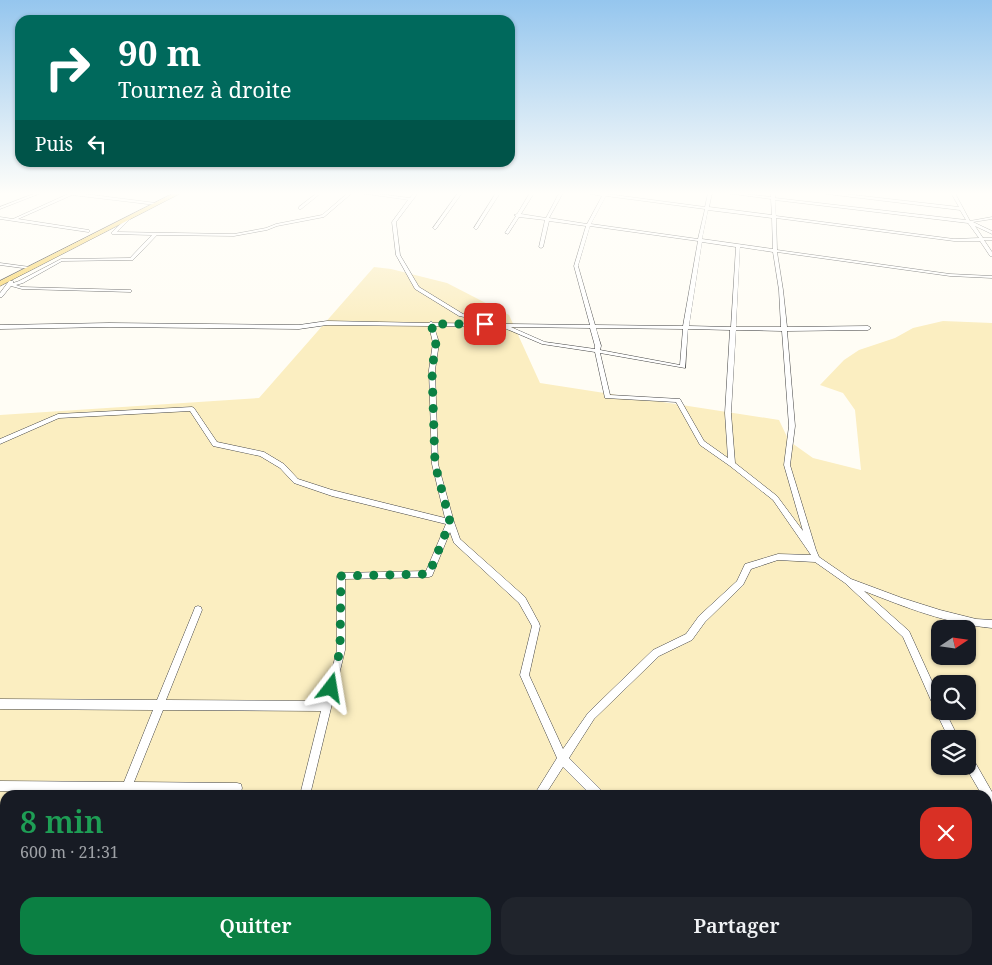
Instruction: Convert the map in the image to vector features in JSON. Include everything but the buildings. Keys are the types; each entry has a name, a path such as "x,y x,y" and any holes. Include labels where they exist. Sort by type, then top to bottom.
{"main road":[{"path":"0,284 89,238"}],"street":[{"path":"10,285 21,282 61,260 131,259 152,238"},
{"path":"396,238 398,255 417,288 460,315 503,325 544,342 683,367 686,326 700,240"},
{"path":"541,247 543,238"},
{"path":"585,238 576,266 591,327 598,346 597,351 607,397 678,400 702,443 775,498 812,550"},
{"path":"686,238 950,275 992,277"},
{"path":"775,238 792,426 787,465 816,559"},
{"path":"939,238 954,240 992,239"},
{"path":"980,239 992,255"},
{"path":"732,464 728,413 738,245"},
{"path":"0,264 30,268"},
{"path":"0,296 18,274"},
{"path":"10,285 22,288 129,291"},
{"path":"0,327 109,325 299,327 327,323 591,327 686,326 784,329 868,328"},
{"path":"431,324 436,342 432,370 435,464 450,522 457,541 522,600 536,626 524,675 563,759 593,790"},
{"path":"0,442 58,416 192,409 215,444 262,454 282,466 296,480 332,493 450,522"},
{"path":"306,790 340,650 341,576 429,574 450,522"},
{"path":"542,790 591,716 656,653 689,637 702,619 740,583 748,566 778,557 816,559 848,581 906,634 931,691"},
{"path":"848,581 932,610 979,623 992,624"},
{"path":"125,790 198,610"},
{"path":"0,704 327,706"},
{"path":"976,775 985,790"},
{"path":"0,786 100,790"},
{"path":"162,790 237,788"}],"sand":[{"path":"374,267 391,269 447,283 509,315 540,383 779,420 789,441 813,458 861,470 855,410 843,393 820,385 844,360 859,350 895,338 913,328 943,321 992,323 992,790 0,790 0,415 259,398"}],"route":[{"path":"331,688 340,650 341,576 429,574 450,522 435,464 432,370 436,342 431,324 485,324"}]}
